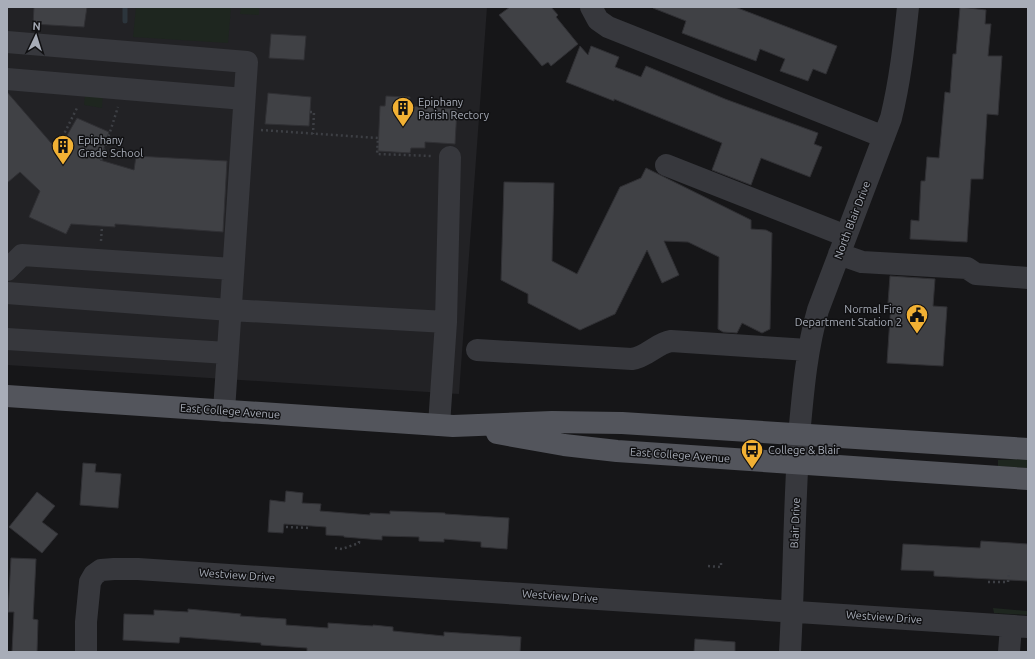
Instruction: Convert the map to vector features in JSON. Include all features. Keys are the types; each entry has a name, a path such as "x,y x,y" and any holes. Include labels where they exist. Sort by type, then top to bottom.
{"main road":[{"name":"East College Avenue","path":"7,396 446,425 552,422 622,423 1028,449"},
{"name":"East College Avenue","path":"446,425 564,445 610,450 1028,479"}],"street":[{"path":"591,7 598,20 608,27 884,137"},
{"name":"North Blair Drive","path":"800,434 804,376 811,333 842,245 891,118 899,85 908,7"},
{"path":"7,42 247,62 232,269 224,411"},
{"path":"7,79 244,99"},
{"path":"446,425 446,322 450,157"},
{"path":"666,165 842,245 862,262 967,268 976,274 1028,278"},
{"path":"7,270 22,255 232,269"},
{"path":"7,293 230,310 446,322"},
{"path":"7,339 227,353"},
{"path":"477,350 632,359 639,358 665,342 671,341 808,350"},
{"name":"Blair Drive","path":"790,652 797,463 800,434"},
{"name":"Westview Drive","path":"86,652 86,622 90,582 94,575 101,570 138,569 1019,626"},
{"path":"1009,652 1019,626"}],"path":[{"path":"58,146 78,106"},
{"path":"101,160 118,110"},
{"path":"310,112 314,112 313,134"},
{"path":"272,130 378,138 377,154 421,156"},
{"path":"286,527 311,528"},
{"path":"335,548 342,549 359,543 359,540"},
{"path":"708,566 720,567 721,560"},
{"path":"988,582 1008,582 1009,572"}],"shaded area":[{"path":"7,7 487,7 459,394 7,365"},
{"path":"136,7 231,7 228,43 133,37"},
{"path":"241,7 259,7 259,15 240,14"},
{"path":"86,87 103,89 102,108 84,105"},
{"path":"1028,459 1028,468 998,466 998,460"},
{"path":"993,608 1028,611 1028,615 994,613"}],"building":[{"path":"34,7 87,7 84,27 33,24"},
{"path":"510,7 551,7 558,15 556,17 578,44 551,66 548,62 542,66 499,15"},
{"path":"653,7 735,7 837,46 826,74 813,69 808,81 780,71 785,59 760,49 756,61 682,33 686,21"},
{"path":"960,7 986,10 985,24 991,24 988,56 1002,56 998,115 987,114 983,179 971,179 967,242 910,239 911,220 919,221 921,181 925,181 927,157 939,158 945,92 950,93 953,54 956,54"},
{"path":"271,34 306,36 304,60 269,58"},
{"path":"580,46 588,55 591,46 619,57 615,67 641,77 646,66 725,99 818,133 814,144 822,147 810,177 761,158 751,185 712,170 722,143 614,99 614,101 566,82"},
{"name":"Epiphany Grade School","path":"7,92 58,151 77,118 109,132 100,160 134,170 136,156 227,161 223,232 115,224 115,227 71,224 66,234 29,217 40,191 20,172 7,183"},
{"path":"268,93 311,97 309,126 265,124"},
{"name":"Epiphany Parish Rectory","path":"386,96 410,97 409,106 457,109 455,144 425,142 425,148 411,148 410,153 378,151 380,106 385,106"},
{"path":"646,168 751,220 751,229 766,230 772,233 770,329 762,333 742,323 737,333 723,332 718,329 719,257 688,242 664,241 679,275 662,283 647,250 615,314 580,330 528,303 528,294 501,280 504,182 554,183 552,261 577,274 620,187 641,178"},
{"name":"Normal Fire Department Station 2","path":"890,276 935,279 933,306 947,307 943,366 887,363 891,303 888,303"},
{"path":"83,463 96,464 95,472 121,474 118,508 80,505"},
{"path":"286,491 303,493 302,503 321,504 320,511 370,515 370,513 390,514 390,511 445,513 509,518 507,549 481,547 481,542 444,539 444,542 419,541 419,537 382,536 382,540 326,535 326,527 284,524 283,533 268,532 270,500 285,502"},
{"path":"37,492 55,506 42,522 58,534 42,553 9,527"},
{"path":"981,541 1028,544 1028,581 934,576 934,571 901,570 903,544 980,548"},
{"path":"11,558 36,559 33,619 38,620 37,652 12,652 14,612 8,612"},
{"path":"188,609 241,614 240,616 286,619 286,625 328,628 328,623 373,625 393,627 393,631 444,636 444,632 521,637 520,652 307,652 307,648 180,637 179,643 123,640 124,614 154,615 154,610 188,612"},
{"path":"695,639 735,642 735,652 694,652"}],"waterway":[{"path":"125,7 125,21"}],"place":[{"name":"Epiphany Parish Rectory","path":"403,128"},
{"name":"Epiphany Grade School","path":"63,166"},
{"name":"Normal Fire Department Station 2","path":"917,334"},
{"name":"College & Blair","path":"752,470"}]}
